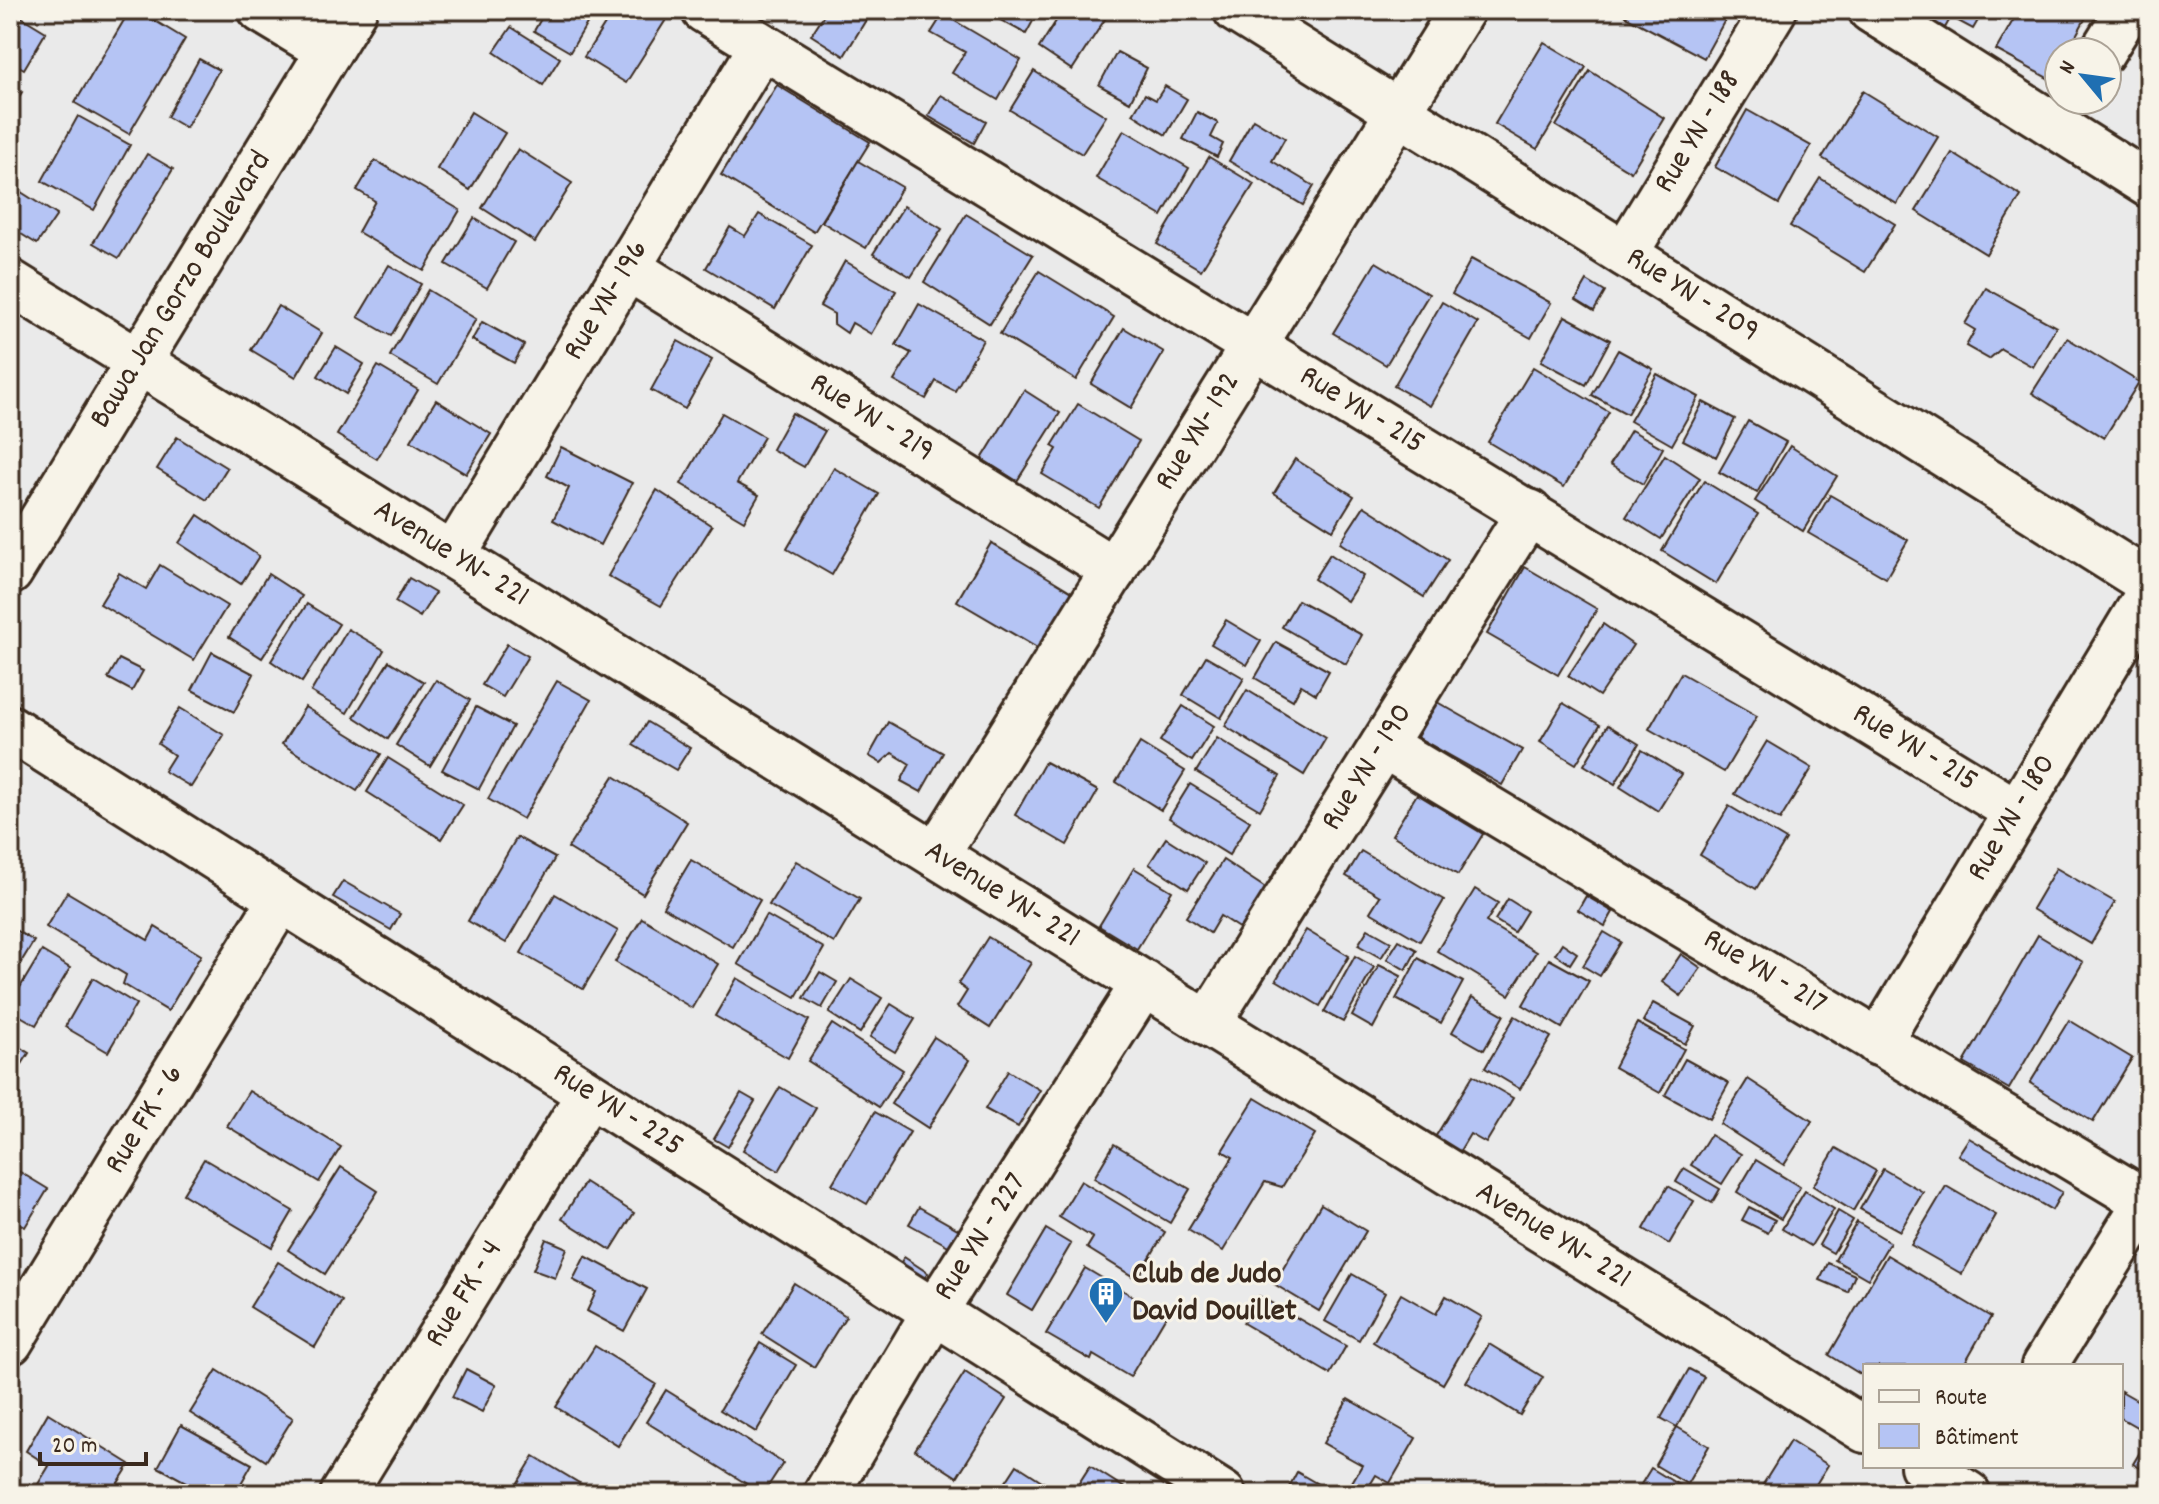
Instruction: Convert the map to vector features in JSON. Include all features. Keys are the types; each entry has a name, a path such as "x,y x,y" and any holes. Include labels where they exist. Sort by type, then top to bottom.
{"street":[{"path":"261,10 329,51"},
{"name":"Bawa Jan Gorzo Boulevard","path":"10,572 354,10"},
{"name":"Rue YN - 215","path":"704,10 2017,812"},
{"name":"Rue YN - 209","path":"1236,10 2149,583"},
{"name":"Rue YN- 192","path":"936,855 1462,10"},
{"name":"Rue YN - 188","path":"1625,254 1774,10"},
{"path":"1871,10 2043,101"},
{"path":"2112,36 2128,10"},
{"name":"Rue YN- 196","path":"453,556 762,46"},
{"path":"2068,116 2149,185"},
{"name":"Rue YN - 219","path":"628,268 1114,570"},
{"name":"Avenue YN- 221","path":"10,282 1863,1429"},
{"name":"Rue YN - 190","path":"1209,1022 1529,512"},
{"name":"Rue YN - 180","path":"1878,1043 2149,593"},
{"name":"Rue YN - 225","path":"10,728 935,1311 1194,1486"},
{"name":"Rue YN - 217","path":"1383,745 1878,1043 2148,1200"},
{"name":"Rue FK - 6","path":"10,1342 281,899"},
{"name":"Rue YN - 227","path":"826,1494 935,1311 1144,983"},
{"name":"Rue FK - 4","path":"343,1494 589,1094"},
{"path":"2045,1364 2148,1200"},
{"path":"1927,1468 1970,1487"}],"building":[{"path":"10,10 46,32 24,69 10,61"},
{"path":"130,10 137,10 185,39 129,134 75,103"},
{"path":"546,10 595,10 570,52 534,31"},
{"path":"614,10 654,10 667,18 626,83 584,57"},
{"path":"827,10 872,10 844,56 811,35"},
{"path":"982,10 1039,10 1026,34"},
{"path":"1063,10 1111,10 1072,70 1039,48"},
{"path":"1628,10 1707,10 1725,20 1704,58 1625,16"},
{"path":"1925,10 1984,10 1973,29 1951,17 1945,28 1922,16"},
{"path":"2019,10 2090,10 2076,36 2043,36 2043,76 1996,50"},
{"path":"943,14 1021,60 998,100 952,73 965,52 931,33"},
{"path":"511,27 560,58 543,85 494,52"},
{"path":"1544,42 1586,67 1537,149 1495,124"},
{"path":"1117,52 1147,68 1130,102 1099,85"},
{"path":"199,59 219,70 186,128 167,117"},
{"path":"1034,71 1106,116 1082,154 1010,110"},
{"path":"1590,71 1664,118 1631,172 1556,126"},
{"path":"10,85 22,92 10,111"},
{"path":"777,85 870,142 814,232 721,175"},
{"path":"1165,86 1187,99 1166,135 1133,114 1145,94 1156,100"},
{"path":"1863,91 1938,137 1897,204 1822,158"},
{"path":"941,95 986,121 974,143 928,116"},
{"path":"1747,110 1811,146 1779,204 1715,167"},
{"path":"471,112 505,133 470,190 437,169"},
{"path":"1197,112 1218,123 1211,137 1223,144 1217,157 1183,139"},
{"path":"78,116 130,145 94,210 42,181"},
{"path":"1253,119 1285,138 1272,161 1314,186 1303,205 1229,161"},
{"path":"1124,130 1189,168 1162,216 1096,178"},
{"path":"518,149 572,183 535,242 482,208"},
{"path":"1952,153 2021,196 1986,254 1916,211"},
{"path":"147,154 173,169 119,258 93,243"},
{"path":"1209,157 1254,184 1201,270 1157,244"},
{"path":"375,160 460,210 424,271 358,232 375,201 357,190"},
{"path":"858,161 902,187 866,248 822,222"},
{"path":"1820,178 1895,224 1865,272 1790,226"},
{"path":"18,190 57,215 37,244 10,227 10,202"},
{"path":"904,206 942,229 911,277 873,254"},
{"path":"759,214 812,245 775,309 706,268 730,227 745,236"},
{"path":"966,214 1033,255 990,324 924,282"},
{"path":"474,218 514,242 487,288 446,264"},
{"path":"1471,259 1551,303 1531,338 1452,294"},
{"path":"845,261 896,291 871,334 852,323 847,333 834,324 834,314 820,306"},
{"path":"1376,262 1429,294 1386,365 1333,333"},
{"path":"389,265 421,284 391,336 358,317"},
{"path":"1039,271 1114,317 1076,380 1000,334"},
{"path":"1587,281 1605,292 1594,311 1576,300"},
{"path":"1986,288 2056,327 2033,367 2001,349 1989,359 1966,346 1975,330 1965,324"},
{"path":"428,290 476,319 438,384 390,356"},
{"path":"1442,302 1478,323 1430,406 1394,386"},
{"path":"919,304 983,340 955,391 936,381 926,399 894,381 911,353 896,345"},
{"path":"278,306 322,333 296,377 251,350"},
{"path":"1565,316 1610,340 1586,385 1541,361"},
{"path":"482,322 524,345 514,363 472,340"},
{"path":"1124,328 1164,352 1131,408 1091,384"},
{"path":"2067,338 2139,382 2104,438 2032,393"},
{"path":"678,341 712,360 685,409 651,390"},
{"path":"336,347 364,364 346,394 318,376"},
{"path":"1618,350 1653,369 1627,414 1592,395"},
{"path":"378,366 418,390 377,459 337,435"},
{"path":"1533,367 1609,412 1564,487 1488,442"},
{"path":"1657,374 1699,397 1672,445 1630,421"},
{"path":"1024,390 1060,413 1017,481 982,459"},
{"path":"436,400 491,434 466,474 411,441"},
{"path":"1703,402 1735,419 1716,457 1683,440"},
{"path":"1078,404 1139,441 1099,508 1042,474 1057,449 1052,446"},
{"path":"722,413 764,437 737,483 759,495 744,521 681,484"},
{"path":"792,413 825,431 804,467 772,449"},
{"path":"1748,421 1786,442 1757,493 1719,472"},
{"path":"1631,430 1663,448 1643,484 1610,465"},
{"path":"177,437 227,468 207,500 157,469"},
{"path":"1790,446 1837,476 1803,531 1755,501"},
{"path":"561,447 632,483 600,545 553,520 569,488 547,476"},
{"path":"1665,455 1700,478 1661,539 1626,517"},
{"path":"1295,459 1354,496 1333,530 1274,493"},
{"path":"834,468 879,494 832,575 787,549"},
{"path":"1704,481 1758,514 1716,584 1662,551"},
{"path":"657,490 712,526 661,606 608,576"},
{"path":"1830,495 1908,540 1886,578 1808,533"},
{"path":"1364,506 1448,560 1424,597 1340,543"},
{"path":"198,515 259,556 241,584 179,543"},
{"path":"991,543 1072,592 1039,649 957,601"},
{"path":"1330,554 1363,576 1347,601 1314,579"},
{"path":"160,565 227,606 194,660 100,604 119,573 146,589"},
{"path":"1525,567 1597,609 1558,675 1487,634"},
{"path":"268,574 302,596 262,658 229,637"},
{"path":"409,578 435,593 420,617 395,602"},
{"path":"1298,600 1362,635 1346,664 1282,627"},
{"path":"307,604 339,624 302,682 271,661"},
{"path":"1226,620 1261,641 1247,665 1211,644"},
{"path":"1603,624 1633,645 1599,696 1568,676"},
{"path":"348,629 384,650 347,713 311,692"},
{"path":"1276,642 1329,671 1316,694 1301,685 1293,700 1255,678"},
{"path":"507,644 528,656 503,697 482,685"},
{"path":"212,652 254,674 234,712 192,690"},
{"path":"1206,656 1244,678 1221,718 1183,695"},
{"path":"119,659 143,671 132,691 108,678"},
{"path":"389,661 424,682 388,739 354,717"},
{"path":"1681,673 1757,716 1724,772 1649,729"},
{"path":"436,680 470,700 430,766 396,745"},
{"path":"557,681 591,700 523,819 488,799"},
{"path":"1247,690 1326,738 1304,775 1225,726"},
{"path":"1437,702 1522,750 1502,785 1417,737"},
{"path":"1563,703 1600,725 1576,764 1540,742"},
{"path":"1183,706 1214,726 1192,761 1160,741"},
{"path":"305,707 381,754 357,791 282,744"},
{"path":"476,707 513,726 479,789 442,770"},
{"path":"180,708 224,735 191,787 164,771 174,755 158,744"},
{"path":"647,722 690,748 676,770 633,745"},
{"path":"888,722 943,753 921,792 901,781 910,764 892,753 881,763 869,756"},
{"path":"1608,725 1639,744 1615,784 1584,765"},
{"path":"1217,738 1280,776 1260,810 1196,772"},
{"path":"1767,741 1812,768 1780,820 1735,794"},
{"path":"1140,743 1185,771 1161,810 1116,782"},
{"path":"1642,750 1681,774 1658,811 1620,787"},
{"path":"388,758 463,805 441,839 367,792"},
{"path":"1045,762 1098,791 1067,845 1015,815"},
{"path":"614,776 687,822 643,894 568,848"},
{"path":"1190,784 1250,821 1229,855 1169,818"},
{"path":"1417,794 1483,834 1458,875 1392,835"},
{"path":"1729,806 1786,840 1756,889 1700,855"},
{"path":"517,837 555,858 506,943 468,921"},
{"path":"1166,838 1205,863 1188,889 1149,864"},
{"path":"1361,851 1444,900 1420,941 1370,912 1380,896 1346,876"},
{"path":"691,860 760,900 733,947 663,907"},
{"path":"1223,860 1267,889 1240,929 1220,916 1210,933 1186,917"},
{"path":"796,861 860,899 834,943 769,905"},
{"path":"1134,868 1172,891 1137,949 1099,926"},
{"path":"2056,868 2115,902 2091,944 2032,909"},
{"path":"343,881 400,914 391,930 333,897"},
{"path":"1475,889 1498,903 1486,922 1536,952 1509,995 1437,951"},
{"path":"67,892 148,940 155,927 201,955 168,1011 123,984 126,975 46,927"},
{"path":"555,894 618,931 583,989 521,953"},
{"path":"1586,896 1613,912 1605,926 1578,910"},
{"path":"1508,899 1527,911 1514,932 1495,920"},
{"path":"766,915 824,948 796,997 738,964"},
{"path":"642,918 718,964 692,1008 615,962"},
{"path":"10,927 34,941 10,980"},
{"path":"1368,929 1391,942 1381,958 1358,945"},
{"path":"1306,930 1349,956 1320,1006 1276,980"},
{"path":"1604,932 1621,942 1600,976 1583,966"},
{"path":"2038,935 2083,962 2009,1089 1964,1063"},
{"path":"988,937 1031,963 990,1028 957,1007 967,991 958,984"},
{"path":"1399,940 1417,950 1406,970 1387,959"},
{"path":"1562,943 1577,953 1570,964 1555,954"},
{"path":"42,951 70,968 36,1025 10,1010 10,1004"},
{"path":"1681,954 1701,968 1681,996 1662,982"},
{"path":"1355,956 1374,967 1343,1022 1324,1012"},
{"path":"1418,958 1463,982 1441,1023 1396,999"},
{"path":"1549,959 1589,981 1562,1028 1523,1005"},
{"path":"1379,965 1401,976 1373,1028 1352,1016"},
{"path":"820,972 837,982 822,1008 804,998"},
{"path":"93,978 136,1004 108,1052 65,1027"},
{"path":"737,978 809,1020 788,1058 715,1016"},
{"path":"851,979 882,998 860,1033 829,1013"},
{"path":"1472,997 1504,1015 1484,1050 1452,1032"},
{"path":"1653,1003 1695,1026 1685,1044 1643,1021"},
{"path":"891,1004 915,1019 895,1052 870,1037"},
{"path":"1515,1016 1551,1037 1520,1089 1485,1068"},
{"path":"2069,1020 2132,1058 2093,1122 2030,1083"},
{"path":"1637,1023 1684,1049 1660,1093 1614,1067"},
{"path":"832,1024 903,1070 879,1107 808,1061"},
{"path":"934,1037 970,1060 928,1128 891,1104"},
{"path":"10,1041 29,1053 10,1083"},
{"path":"1685,1059 1729,1083 1709,1119 1665,1095"},
{"path":"1008,1071 1040,1090 1018,1127 985,1109"},
{"path":"1473,1075 1513,1098 1486,1143 1470,1134 1458,1154 1434,1139"},
{"path":"1748,1079 1812,1121 1784,1165 1720,1124"},
{"path":"780,1087 816,1108 779,1171 743,1150"},
{"path":"249,1091 341,1147 319,1182 227,1126"},
{"path":"741,1093 755,1101 728,1147 714,1139"},
{"path":"1255,1098 1315,1134 1282,1187 1265,1182 1223,1251 1188,1230 1233,1157 1222,1151"},
{"path":"875,1112 910,1132 867,1204 832,1184"},
{"path":"1710,1135 1741,1154 1722,1184 1691,1165"},
{"path":"1969,1138 2062,1192 2052,1210 1958,1155"},
{"path":"1114,1144 1190,1189 1170,1223 1094,1178"},
{"path":"1836,1148 1876,1171 1853,1211 1813,1186"},
{"path":"204,1159 293,1211 272,1247 183,1194"},
{"path":"1756,1160 1800,1187 1781,1219 1737,1192"},
{"path":"10,1166 48,1189 25,1227 10,1218 10,1201 15,1192 10,1189"},
{"path":"341,1167 378,1191 325,1274 288,1250"},
{"path":"1684,1168 1720,1189 1712,1203 1676,1182"},
{"path":"1883,1169 1923,1192 1900,1231 1860,1209"},
{"path":"1081,1181 1165,1232 1137,1279 1087,1248 1093,1238 1059,1217"},
{"path":"585,1182 634,1213 611,1250 562,1219"},
{"path":"1668,1186 1694,1201 1669,1244 1644,1229"},
{"path":"1946,1186 1996,1215 1962,1274 1911,1245"},
{"path":"1805,1191 1834,1209 1811,1246 1782,1229"},
{"path":"1321,1204 1366,1231 1319,1311 1274,1284"},
{"path":"919,1207 961,1231 952,1248 909,1224"},
{"path":"1749,1207 1775,1220 1768,1233 1742,1220"},
{"path":"1838,1211 1853,1220 1833,1253 1819,1245"},
{"path":"1857,1222 1890,1242 1868,1279 1835,1260"},
{"path":"1046,1229 1071,1244 1032,1310 1007,1295"},
{"path":"546,1239 567,1248 555,1278 533,1270"},
{"path":"1887,1255 1991,1317 1964,1364 1863,1364 1863,1376 1829,1355"},
{"path":"585,1256 647,1289 624,1331 587,1311 596,1292 573,1280"},
{"path":"904,1257 928,1273 920,1284 897,1269"},
{"path":"278,1262 342,1301 315,1347 250,1307"},
{"path":"1828,1263 1855,1275 1848,1292 1820,1280"},
{"name":"Club de Judo David Douillet","path":"1085,1268 1166,1316 1130,1377 1093,1355 1091,1360 1046,1334"},
{"path":"1352,1274 1385,1293 1359,1340 1325,1321"},
{"path":"794,1283 846,1316 814,1367 762,1334"},
{"path":"1401,1294 1436,1314 1446,1296 1482,1317 1443,1384 1373,1342"},
{"path":"1259,1296 1346,1346 1330,1374 1243,1323"},
{"path":"760,1343 796,1365 756,1432 720,1410"},
{"path":"1489,1344 1543,1377 1520,1415 1466,1382"},
{"path":"595,1346 656,1384 618,1446 556,1407"},
{"path":"466,1369 496,1385 482,1412 452,1397"},
{"path":"1689,1369 1704,1377 1677,1427 1661,1418"},
{"path":"217,1370 293,1418 266,1461 190,1413"},
{"path":"965,1372 1006,1399 957,1477 915,1450"},
{"path":"666,1390 783,1463 763,1494 646,1422"},
{"path":"2123,1392 2149,1407 2149,1434 2123,1419"},
{"path":"1348,1399 1416,1438 1390,1483 1376,1475 1365,1493 1351,1484 1362,1465 1323,1443"},
{"path":"48,1413 130,1464 111,1494 32,1494 49,1466 26,1451"},
{"path":"181,1425 252,1464 235,1494 208,1494 158,1467"},
{"path":"1677,1427 1709,1446 1687,1484 1655,1465"},
{"path":"2149,1437 2149,1473 2133,1464"},
{"path":"1790,1441 1828,1465 1810,1494 1757,1494"},
{"path":"534,1456 594,1492 593,1494 511,1494"},
{"path":"1017,1465 1062,1494 998,1494"},
{"path":"1090,1466 1134,1494 1072,1494"},
{"path":"1651,1468 1682,1487 1678,1494 1635,1494"},
{"path":"1297,1472 1335,1494 1297,1494 1288,1489"},
{"path":"153,1483 174,1494 148,1494"},
{"path":"428,1483 447,1494 421,1494"},
{"path":"1545,1484 1562,1494 1539,1494"}],"place":[{"name":"Club de Judo David Douillet","path":"1106,1325"}]}
